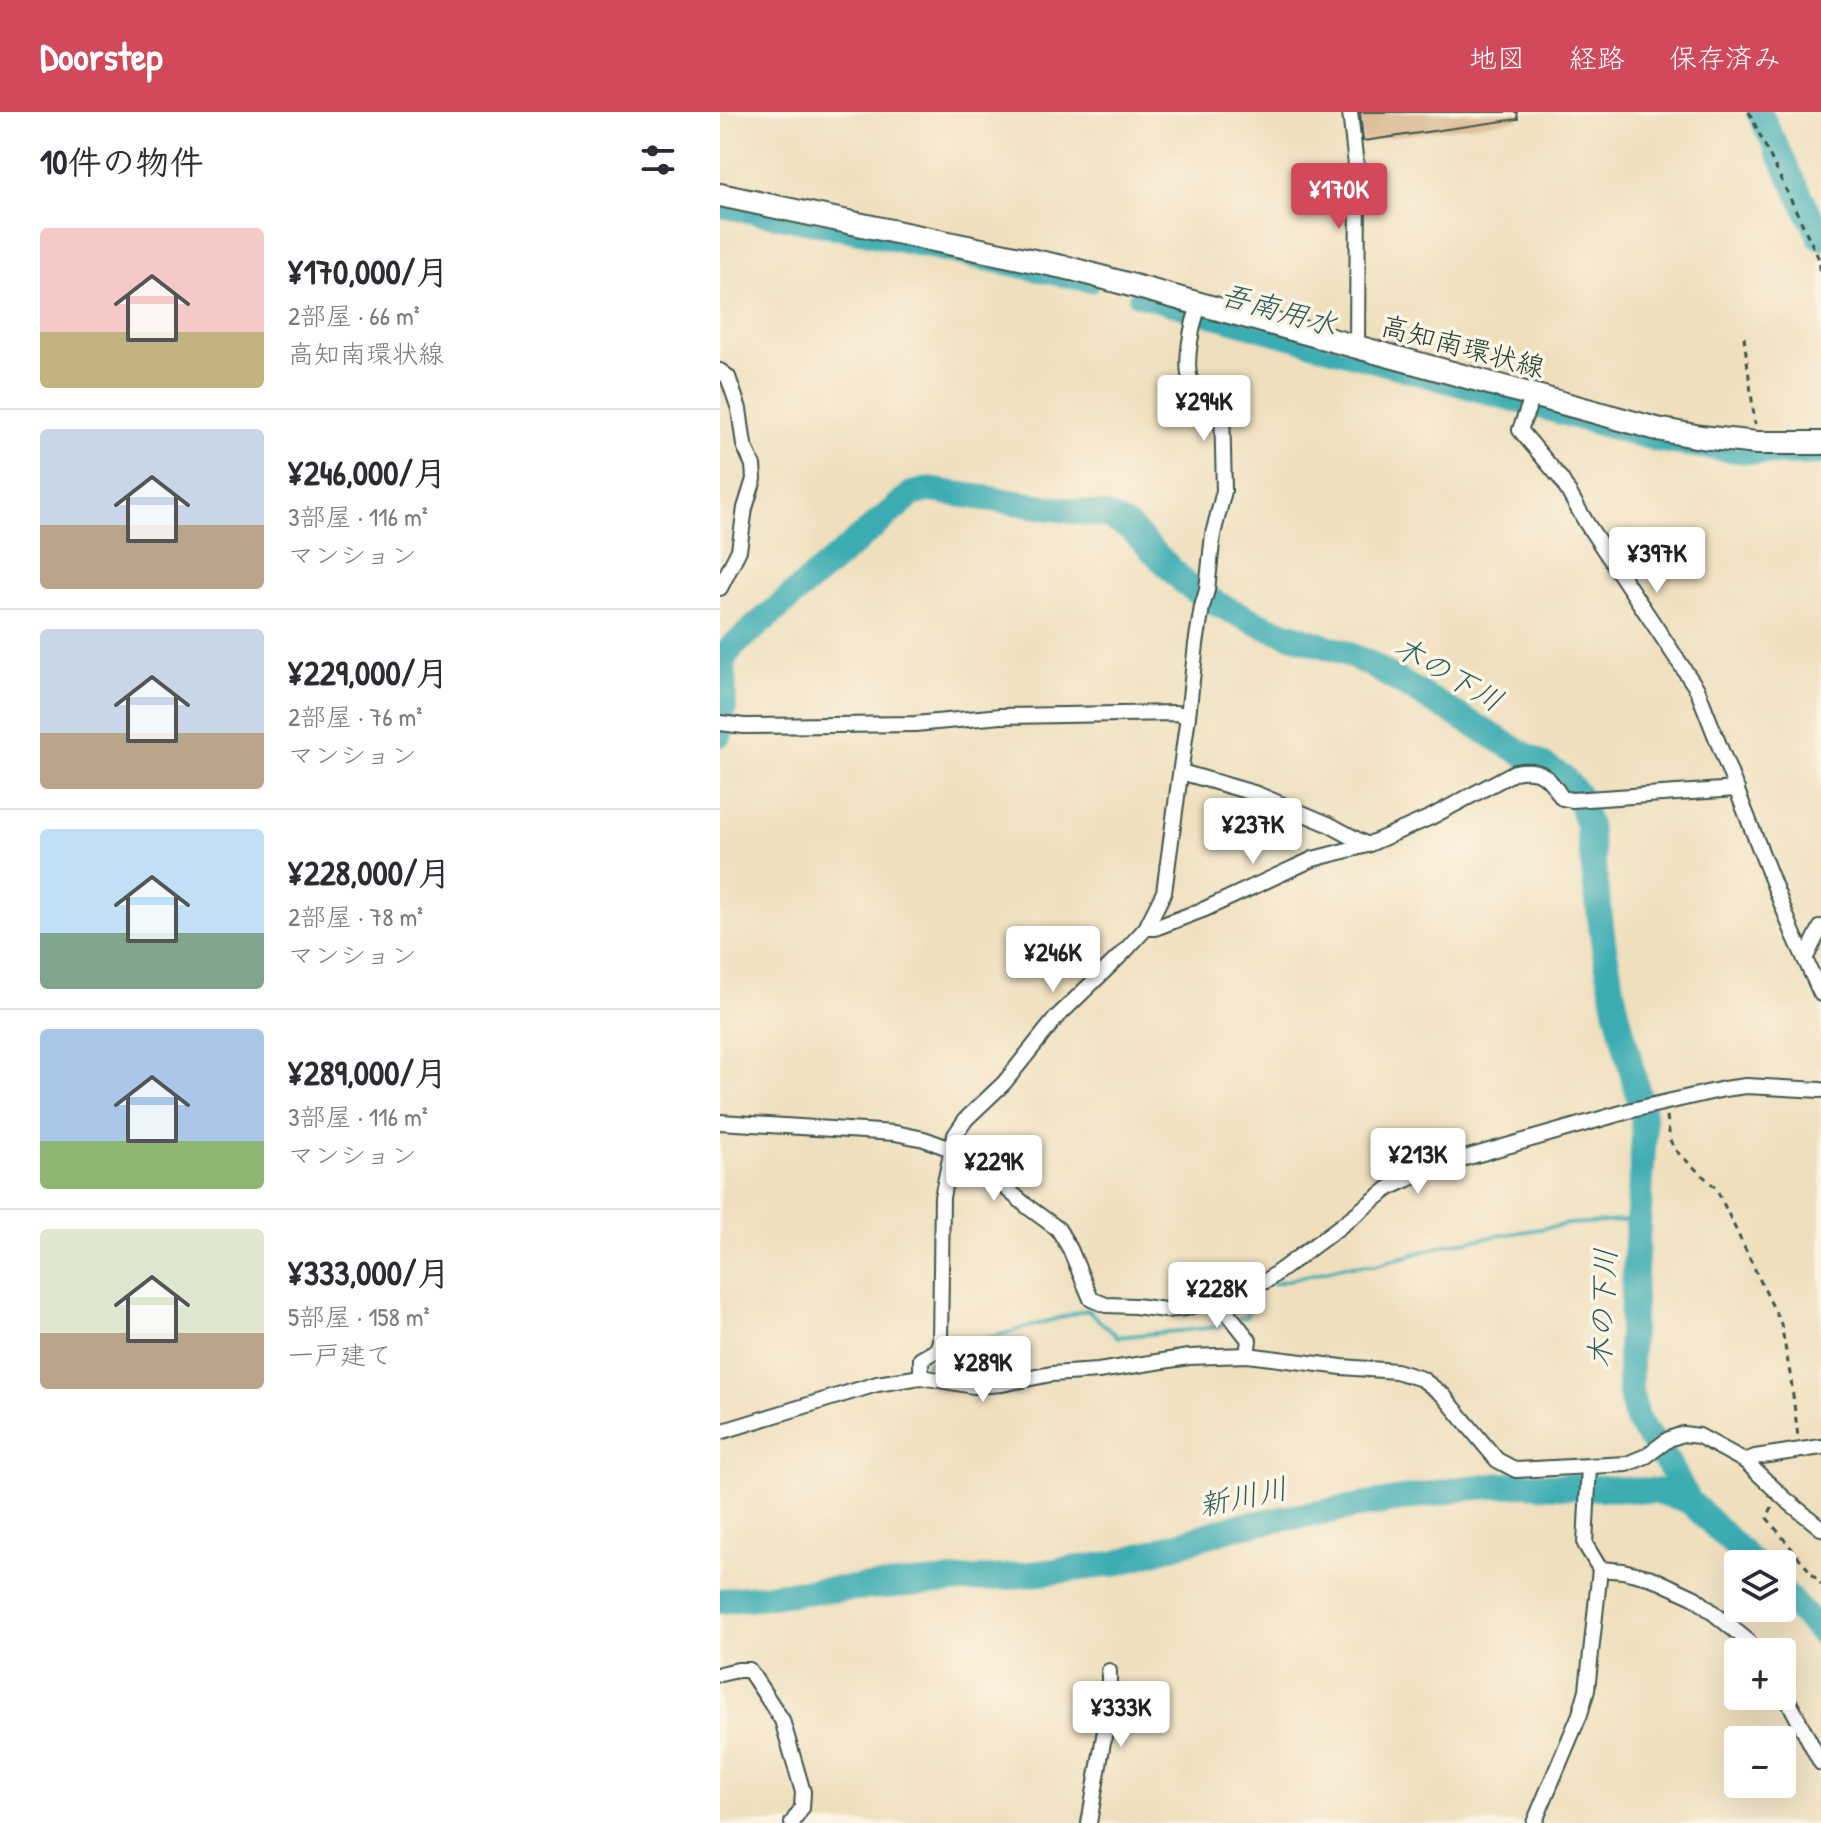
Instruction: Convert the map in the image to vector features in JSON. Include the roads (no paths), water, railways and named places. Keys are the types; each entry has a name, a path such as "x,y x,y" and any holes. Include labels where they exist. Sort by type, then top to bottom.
{"main road":[{"name":"高知南環状線","path":"720,195 1072,269 1197,311 1357,348 1530,404 1701,437 1757,443 1821,443"}],"street":[{"path":"1350,112 1358,184 1357,348"},
{"path":"922,1370 921,1359 937,1350 940,1341 942,1197 955,1135 966,1119 1004,1083 1056,1018 1146,928 1164,892 1202,607 1207,590 1213,534 1224,491 1222,407 1218,397 1192,384 1188,377 1191,335 1197,311"},
{"path":"720,371 728,377 739,409 744,445 753,465 754,479 745,508 739,550 720,588"},
{"path":"1530,404 1520,430 1561,479 1587,524 1697,689 1793,933 1821,994"},
{"path":"724,723 744,726 915,724 1001,716 1176,713 1188,716"},
{"path":"1146,928 1155,928 1205,909 1313,859 1367,845 1431,817 1515,772 1530,769 1550,779 1562,798 1572,800 1737,789"},
{"path":"1181,772 1257,794 1328,824 1367,845"},
{"path":"1805,959 1821,927"},
{"path":"720,1122 895,1133 951,1149 980,1166 1058,1229 1091,1299 1106,1305 1165,1310 1186,1308 1237,1288 1266,1281 1389,1188 1437,1166 1632,1110 1724,1089 1746,1086 1821,1090"},
{"path":"1216,1298 1249,1340 1247,1355"},
{"path":"720,1432 922,1370 974,1386 1189,1357 1247,1355 1396,1371 1422,1379 1443,1395 1497,1460 1516,1470 1589,1470 1627,1464 1646,1456 1669,1439 1683,1434 1699,1436 1745,1461 1821,1528"},
{"path":"1745,1461 1821,1447"},
{"path":"1534,1823 1587,1690 1600,1569 1585,1544 1589,1470"},
{"path":"1600,1569 1652,1578 1695,1598 1744,1638"},
{"path":"720,1674 749,1670 782,1720 803,1792 802,1808 792,1823"},
{"path":"1089,1823 1109,1707 1109,1671"},
{"path":"1793,1710 1821,1763"}],"waterway":[{"path":"1759,112 1821,238"},
{"name":"吾南用水","path":"720,210 1091,285"},
{"name":"吾南用水","path":"1136,298 1656,444 1738,455 1821,457"},
{"name":"木の下川","path":"720,734 724,709 723,658 734,645 912,494 929,490 1107,516 1130,528 1187,585 1215,603 1266,627 1368,663 1563,777 1577,794 1588,825 1604,948 1643,1114 1630,1390 1637,1420 1669,1465 1689,1501"},
{"path":"1273,1284 1346,1266 1376,1265 1449,1244 1569,1224 1638,1220"},
{"path":"1239,1319 1246,1317 1256,1287"},
{"path":"926,1365 947,1350 1087,1310 1118,1337 1217,1327 1231,1322"},
{"path":"891,1375 917,1367"},
{"name":"新川川","path":"720,1601 1006,1577 1114,1564 1234,1527 1467,1488 1519,1484 1657,1491 1689,1501 1740,1550"},
{"name":"新川川","path":"1796,1607 1821,1633"}]}
